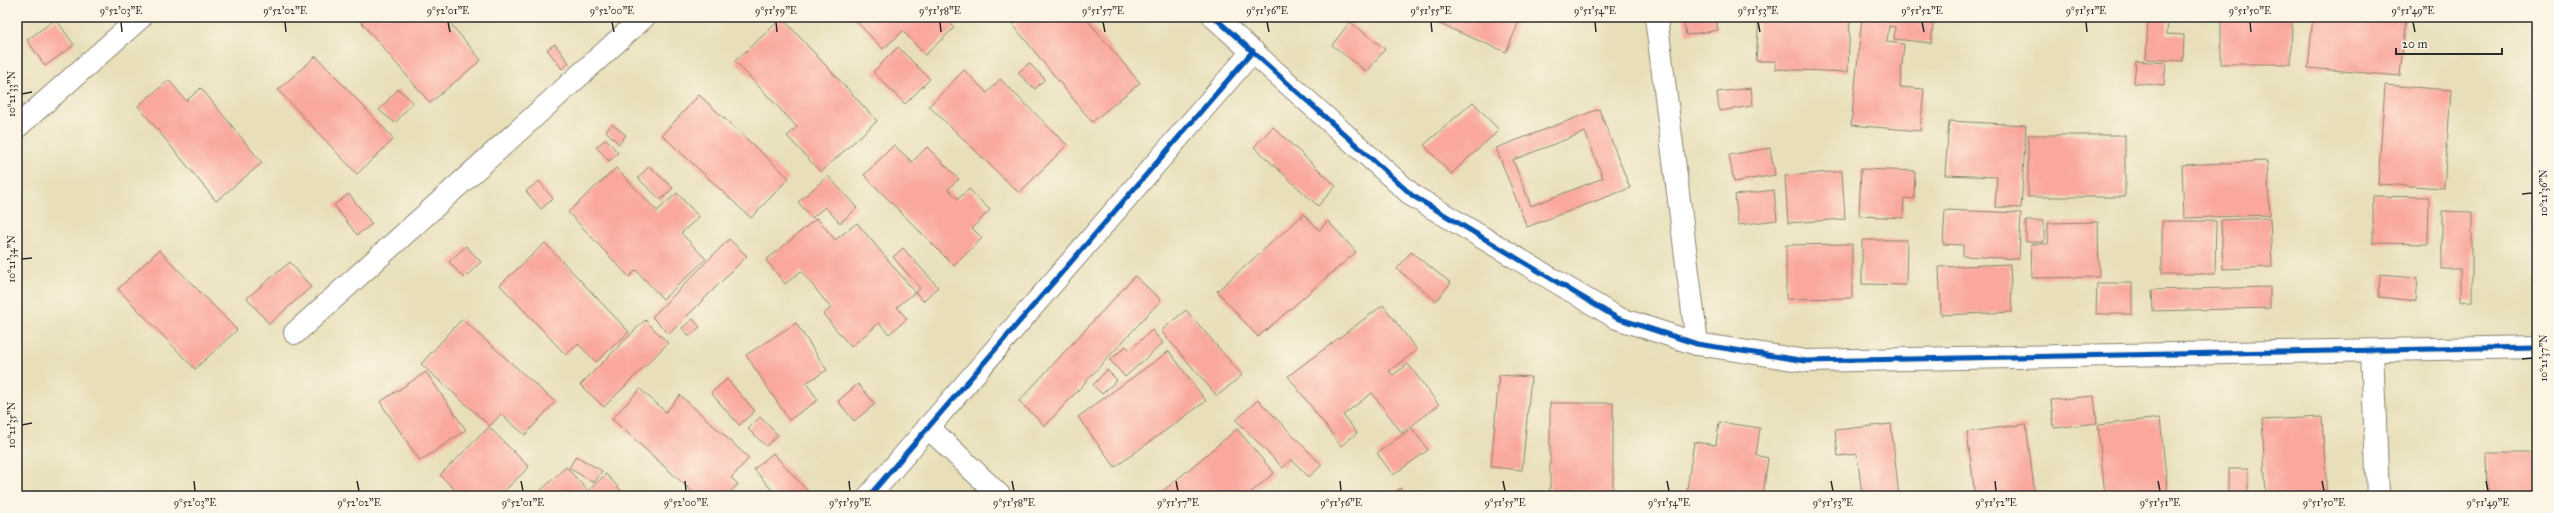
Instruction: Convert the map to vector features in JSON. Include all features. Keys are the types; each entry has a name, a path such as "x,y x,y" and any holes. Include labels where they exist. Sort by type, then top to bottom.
{"street":[{"path":"17,127 141,17"},
{"path":"295,333 644,17"},
{"path":"1214,17 1413,196 1617,318 1697,344 1806,361 2537,347"},
{"path":"1656,17 1697,344"},
{"path":"869,496 1252,51"},
{"path":"2372,351 2378,496"},
{"path":"928,427 1000,496"}],"building":[{"path":"357,17 445,17 481,60 430,103"},
{"path":"852,17 944,17 954,28 925,55 903,31 883,49"},
{"path":"1023,17 1085,17 1140,83 1092,122 1013,25"},
{"path":"1423,17 1521,17 1506,52"},
{"path":"1683,17 1716,17 1718,30 1686,35"},
{"path":"1759,17 1850,17 1848,72 1775,69 1776,61 1756,61"},
{"path":"1862,17 1934,17 1931,43 1894,39 1895,27 1889,26 1887,42 1904,44 1900,87 1924,89 1920,131 1851,125"},
{"path":"2148,17 2168,17 2167,34 2184,35 2183,61 2146,59"},
{"path":"2292,17 2291,64 2221,64 2221,18"},
{"path":"2313,17 2406,17 2400,76 2308,68"},
{"path":"782,18 877,121 821,172 787,136 797,127 735,61"},
{"path":"56,19 74,45 45,66 27,40"},
{"path":"1350,22 1385,49 1367,72 1332,45"},
{"path":"555,44 569,63 562,69 547,49"},
{"path":"898,47 930,79 905,104 873,72"},
{"path":"316,56 394,139 357,174 278,90"},
{"path":"2136,61 2166,63 2164,86 2134,83"},
{"path":"1029,63 1045,79 1035,89 1018,73"},
{"path":"964,70 987,93 1000,79 1067,145 1019,193 929,106"},
{"path":"169,80 186,101 201,88 262,163 216,201 138,106"},
{"path":"2385,85 2451,90 2444,188 2378,184"},
{"path":"1751,88 1753,106 1719,111 1717,92"},
{"path":"398,89 413,102 395,123 379,110"},
{"path":"699,95 789,178 751,218 662,135"},
{"path":"1473,102 1499,130 1451,174 1424,145"},
{"path":"1599,109 1630,188 1527,227 1496,148","holes":["1585,132 1603,178 1531,206 1513,160"]},
{"path":"1949,121 2026,125 2021,208 1995,207 1997,177 1945,175"},
{"path":"612,124 626,135 619,144 606,131"},
{"path":"1273,127 1336,186 1318,206 1254,147"},
{"path":"2028,135 2125,135 2125,197 2028,197"},
{"path":"606,139 618,153 609,161 596,147"},
{"path":"894,145 912,162 927,147 959,179 948,189 958,199 969,189 990,210 972,228 982,238 954,266 864,175"},
{"path":"1770,148 1775,175 1734,182 1729,155"},
{"path":"2267,161 2270,215 2184,218 2182,165"},
{"path":"649,166 673,188 661,200 638,178"},
{"path":"616,168 657,211 677,193 699,217 681,233 706,259 663,299 636,270 629,277 568,212"},
{"path":"1861,169 1915,171 1914,199 1904,198 1903,218 1859,216"},
{"path":"1842,171 1845,219 1788,223 1785,176"},
{"path":"828,176 857,208 840,223 825,207 812,218 798,202"},
{"path":"539,181 553,199 541,209 526,191"},
{"path":"1774,190 1777,220 1738,225 1735,195"},
{"path":"349,194 372,224 357,235 334,205"},
{"path":"2373,196 2429,197 2428,244 2373,243"},
{"path":"1945,210 2021,213 2019,259 1963,256 1963,245 1943,244"},
{"path":"2442,211 2472,212 2472,301 2460,302 2460,269 2442,269"},
{"path":"1304,214 1319,230 1328,221 1356,252 1258,337 1217,291"},
{"path":"817,218 835,240 857,223 915,292 897,307 907,319 889,334 879,323 851,347 823,314 831,308 801,271 785,284 766,260"},
{"path":"2270,218 2272,267 2223,269 2221,220"},
{"path":"2026,221 2044,221 2044,242 2026,242"},
{"path":"2162,221 2216,221 2215,274 2162,274"},
{"path":"2098,222 2099,277 2032,278 2031,244 2048,244 2048,223"},
{"path":"729,239 747,256 669,334 652,317"},
{"path":"1862,240 1907,240 1906,285 1862,284"},
{"path":"545,243 629,332 596,362 578,344 566,355 500,285"},
{"path":"1852,244 1852,298 1786,299 1786,245"},
{"path":"466,246 481,262 464,278 449,262"},
{"path":"903,248 938,287 923,301 916,293 920,288 893,257"},
{"path":"159,250 237,330 195,369 118,289"},
{"path":"1411,252 1451,283 1436,301 1397,269"},
{"path":"290,262 311,287 269,324 247,298"},
{"path":"2010,264 2012,312 1941,315 1939,267"},
{"path":"2380,275 2418,278 2416,301 2379,297"},
{"path":"1135,276 1161,300 1045,426 1019,401"},
{"path":"2097,283 2132,283 2132,314 2096,314"},
{"path":"2270,287 2270,308 2153,311 2152,290"},
{"path":"1383,305 1417,350 1389,371 1393,375 1408,364 1439,405 1402,433 1372,393 1343,415 1357,433 1341,446 1288,376"},
{"path":"1186,310 1242,375 1217,396 1161,331"},
{"path":"462,319 555,402 525,435 501,414 490,426 421,364"},
{"path":"693,319 700,327 689,336 682,328"},
{"path":"645,320 668,343 604,407 580,385"},
{"path":"796,323 827,370 806,383 818,400 789,420 746,355"},
{"path":"1152,330 1163,343 1125,377 1110,360 1126,346 1130,350"},
{"path":"1169,351 1206,401 1115,467 1078,417"},
{"path":"1107,370 1117,380 1102,394 1093,385"},
{"path":"426,372 466,430 420,461 380,402"},
{"path":"1499,375 1531,377 1522,470 1491,467"},
{"path":"727,379 755,411 739,425 711,393"},
{"path":"858,384 875,404 854,421 838,401"},
{"path":"640,389 666,412 680,395 749,458 731,478 738,484 727,496 697,496 612,419"},
{"path":"2094,396 2097,423 2054,428 2051,400"},
{"path":"1258,400 1322,465 1309,477 1291,459 1283,468 1236,420"},
{"path":"1550,403 1613,403 1613,496 1550,496"},
{"path":"760,417 778,435 766,446 748,429"},
{"path":"2322,417 2327,496 2266,496 2262,420"},
{"path":"2160,418 2168,496 2105,496 2098,425"},
{"path":"1719,422 1760,428 1756,455 1768,458 1763,496 1686,496 1694,442 1716,445"},
{"path":"1891,424 1899,496 1862,496 1857,454 1838,456 1835,430"},
{"path":"2026,424 2035,496 1975,496 1967,432"},
{"path":"489,427 529,467 499,496 461,496 440,475"},
{"path":"1412,428 1428,450 1393,475 1377,453"},
{"path":"1237,429 1274,473 1247,496 1157,496"},
{"path":"773,453 812,496 777,496 754,469"},
{"path":"2486,453 2537,453 2537,496 2487,496"},
{"path":"576,456 602,471 594,483 569,468"},
{"path":"566,467 588,491 606,474 626,496 545,496 540,491"},
{"path":"2229,469 2248,469 2248,496 2229,496"},
{"path":"1401,488 1406,496 1389,496"}],"cycle path":[{"path":"1214,17 1413,196 1617,318 1697,344 1806,361 2537,347"},
{"path":"869,496 1253,51"}]}
